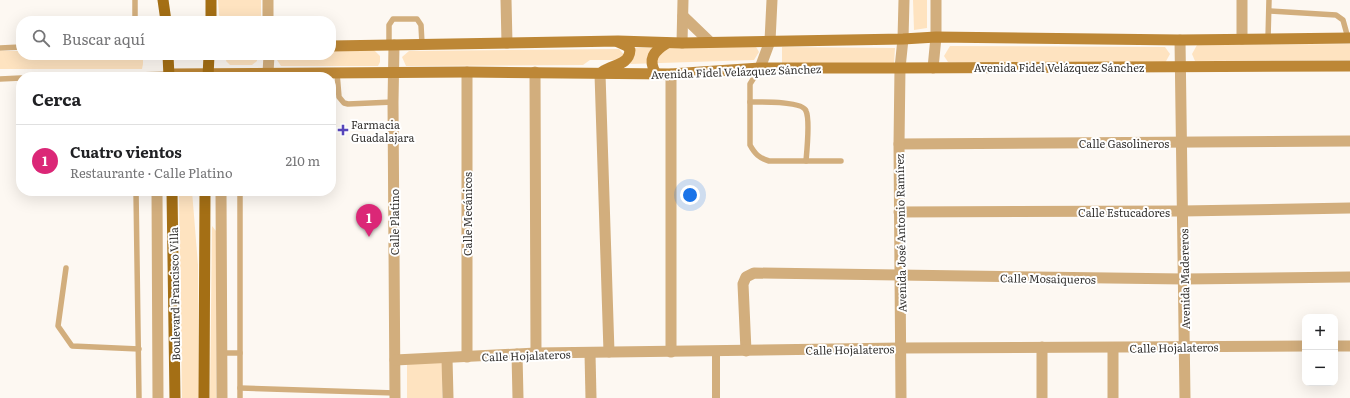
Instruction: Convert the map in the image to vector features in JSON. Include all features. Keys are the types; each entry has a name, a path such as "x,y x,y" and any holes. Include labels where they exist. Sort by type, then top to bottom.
{"main road":[{"path":"163,0 165,16"},
{"path":"211,0 212,16"},
{"path":"336,46 618,41 682,43 903,39 936,37 1180,40 1349,38"},
{"path":"600,74 607,68 624,62 627,59 630,50 627,46 618,41"},
{"path":"656,74 652,65 653,56 659,48 667,43"},
{"path":"168,60 169,72"},
{"path":"208,72 209,60"},
{"name":"Avenida Fidel Velázquez Sánchez","path":"337,73 535,72 671,74 760,68 1350,66"},
{"name":"Boulevard Francisco Villa","path":"172,196 175,398"},
{"path":"204,398 205,196"}],"street":[{"path":"268,0 268,16"},
{"path":"506,0 507,43"},
{"path":"682,43 683,0"},
{"path":"760,68 770,41 772,0"},
{"name":"Avenida José Antonio Ramírez","path":"901,398 899,144 900,68 903,39 904,0"},
{"path":"933,68 936,37 936,0"},
{"path":"1242,0 1242,39"},
{"path":"683,16 708,42"},
{"name":"Avenida Madereros","path":"1180,40 1185,398"},
{"name":"Calle Platino","path":"392,45 394,72 395,395"},
{"path":"268,72 269,60"},
{"name":"Calle Mecánicos","path":"467,72 467,357"},
{"path":"535,72 536,353"},
{"path":"600,74 609,352"},
{"path":"671,74 671,352"},
{"name":"Calle Gasolineros","path":"899,144 1350,141"},
{"name":"Boulevard Francisco Villa","path":"157,196 158,398"},
{"path":"220,196 222,398"},
{"name":"Calle Estucadores","path":"899,212 1182,211 1350,208"},
{"name":"Calle Mosaiqueros","path":"746,351 743,284 746,277 754,273 1184,279 1350,277"},
{"name":"Calle Hojalateros","path":"395,360 536,353 901,348 1302,346"},
{"path":"1338,346 1350,346"},
{"path":"1042,347 1042,398"},
{"path":"1113,348 1113,398"},
{"path":"716,351 716,398"},
{"path":"590,353 590,398"},
{"path":"517,354 518,398"},
{"path":"446,358 448,398"}],"lane":[{"path":"135,0 135,16"},
{"path":"1268,39 1269,0"},
{"path":"1269,11 1336,15 1343,20 1349,38"},
{"path":"392,45 389,25 393,19 417,19 421,24 422,44"},
{"path":"0,48 16,47"},
{"path":"760,68 750,84 750,145 754,153 769,161 841,161"},
{"path":"337,73 339,97 344,103 393,102"},
{"path":"0,79 16,78"},
{"path":"750,102 800,105 807,111 806,161"},
{"path":"136,196 139,398"},
{"path":"240,196 240,398"},
{"path":"66,268 58,326 72,346 139,349"},
{"path":"221,353 240,353"},
{"path":"240,388 395,395"}],"shaded area":[{"path":"218,0 261,0 261,16 219,15"},
{"path":"913,0 927,0 927,28 914,30"},
{"path":"1350,44 1350,60 1195,61 1192,54 1197,45"},
{"path":"755,45 759,52 754,60 630,64 634,57 634,48"},
{"path":"950,46 1165,47 1170,54 1165,63 948,62 944,56"},
{"path":"782,47 895,48 894,64 782,63"},
{"path":"619,49 625,56 621,60 590,60 583,65 406,66 402,57 409,51"},
{"path":"336,50 374,50 380,56 378,66 281,66 277,60 336,60"},
{"path":"0,51 16,51 16,60 143,60 142,69 0,69"},
{"path":"257,60 252,65 230,65 226,61"},
{"path":"179,196 192,196 198,265 199,398 182,398"},
{"path":"212,226 216,231 216,398 210,398"},
{"path":"407,363 442,363 442,398 407,398"}],"place":[{"name":"Farmacia Guadalajara","path":"343,130"},
{"name":"Cuatro vientos","path":"369,237"}]}
